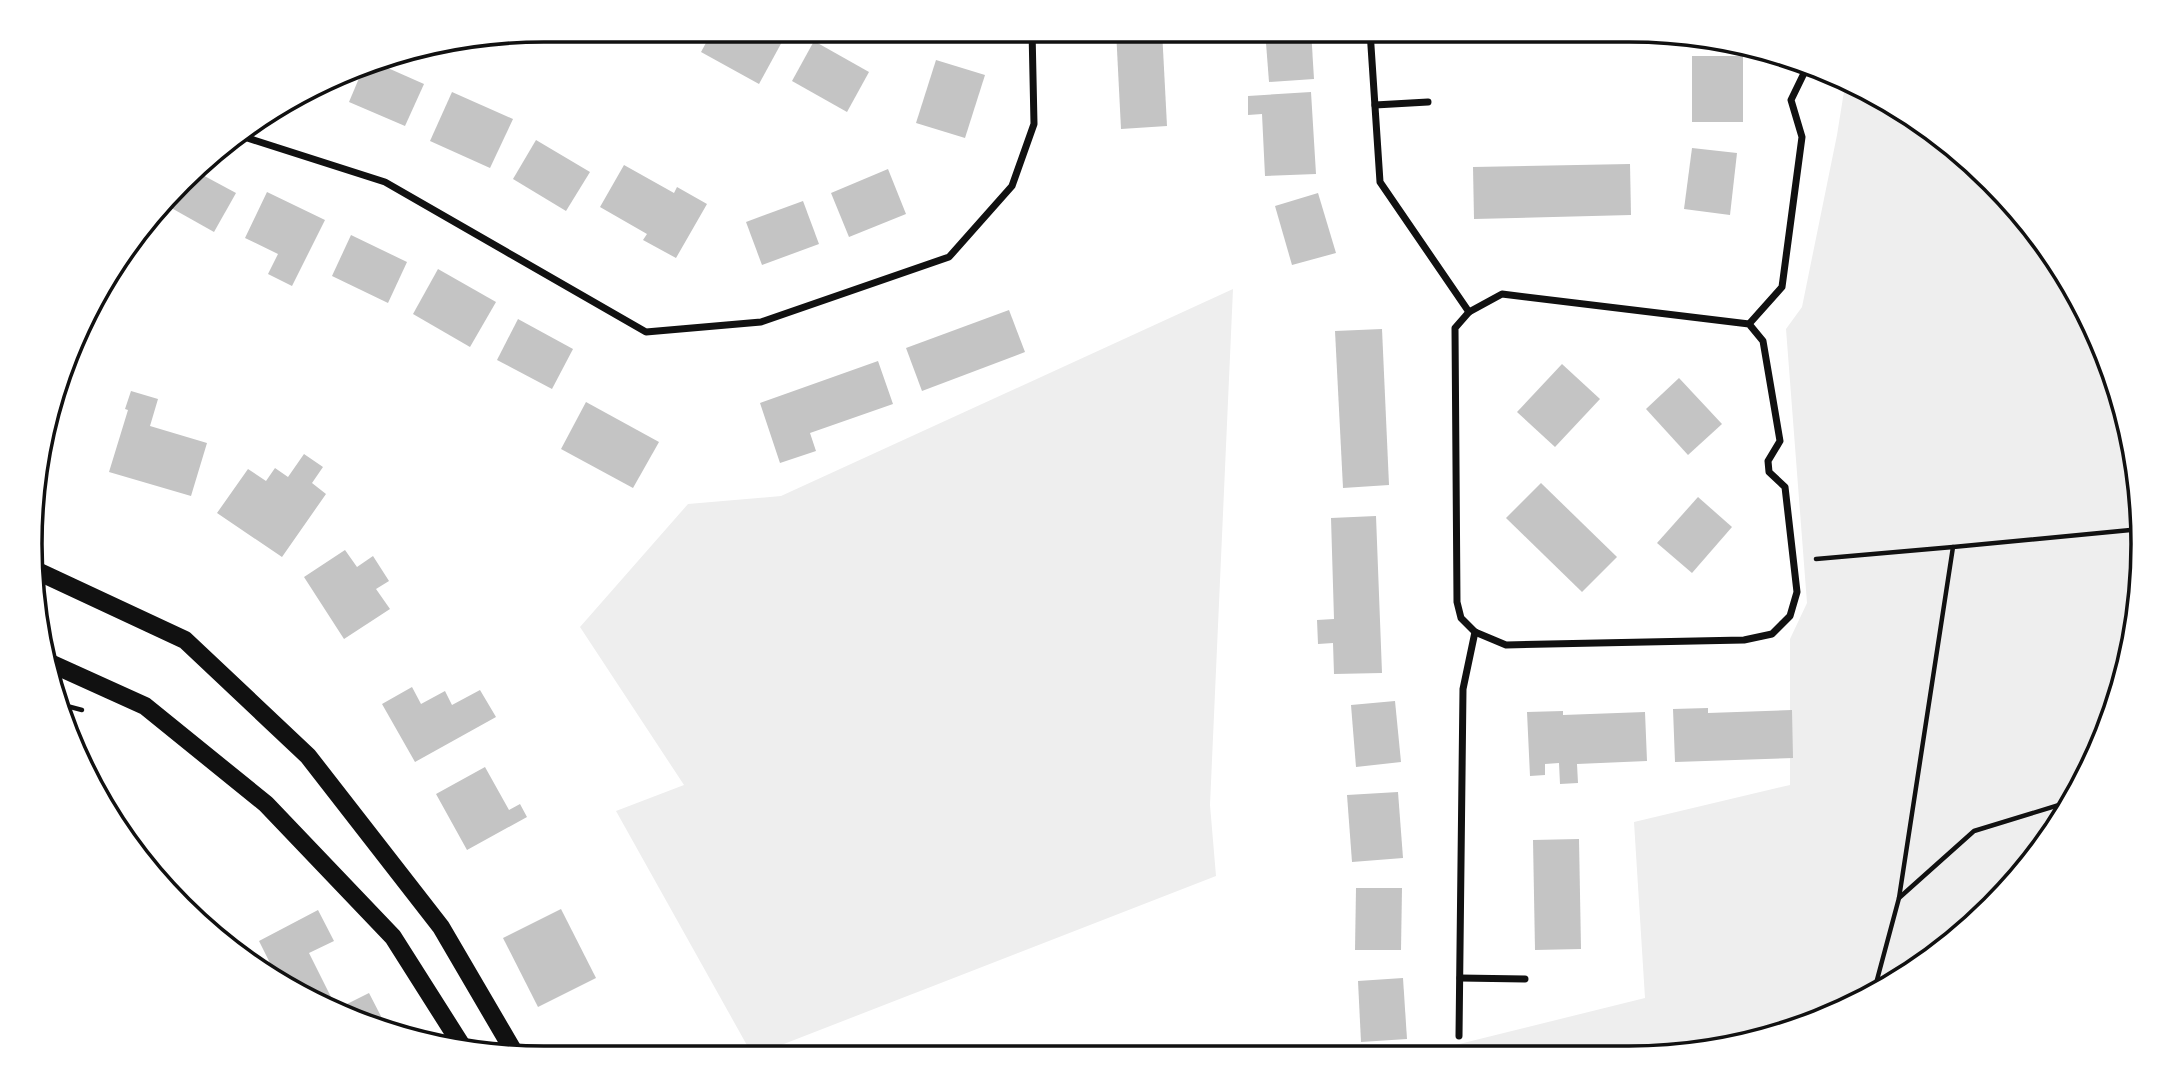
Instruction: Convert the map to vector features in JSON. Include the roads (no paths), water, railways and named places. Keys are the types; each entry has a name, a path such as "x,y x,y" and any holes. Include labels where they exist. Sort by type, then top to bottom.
{"main road":[{"path":"43,573 185,640 308,756 441,927 510,1045"},
{"path":"57,666 145,706 266,804 393,937 457,1038"}],"street":[{"path":"249,138 385,182 646,332 761,322 949,257 1012,186 1034,124 1032,42"},
{"path":"1371,42 1380,182 1469,312"},
{"path":"1749,324 1782,287 1801,137 1791,100 1803,74"},
{"path":"1375,105 1428,103"},
{"path":"1502,294 1749,324 1763,341 1774,395 1780,441 1768,461 1769,472 1785,487 1797,592 1790,616 1772,634 1744,640 1506,645 1475,632 1461,618 1457,601 1455,328 1469,312 1502,294"},
{"path":"1460,1035 1463,689 1475,632"},
{"path":"1460,978 1525,979"}]}
